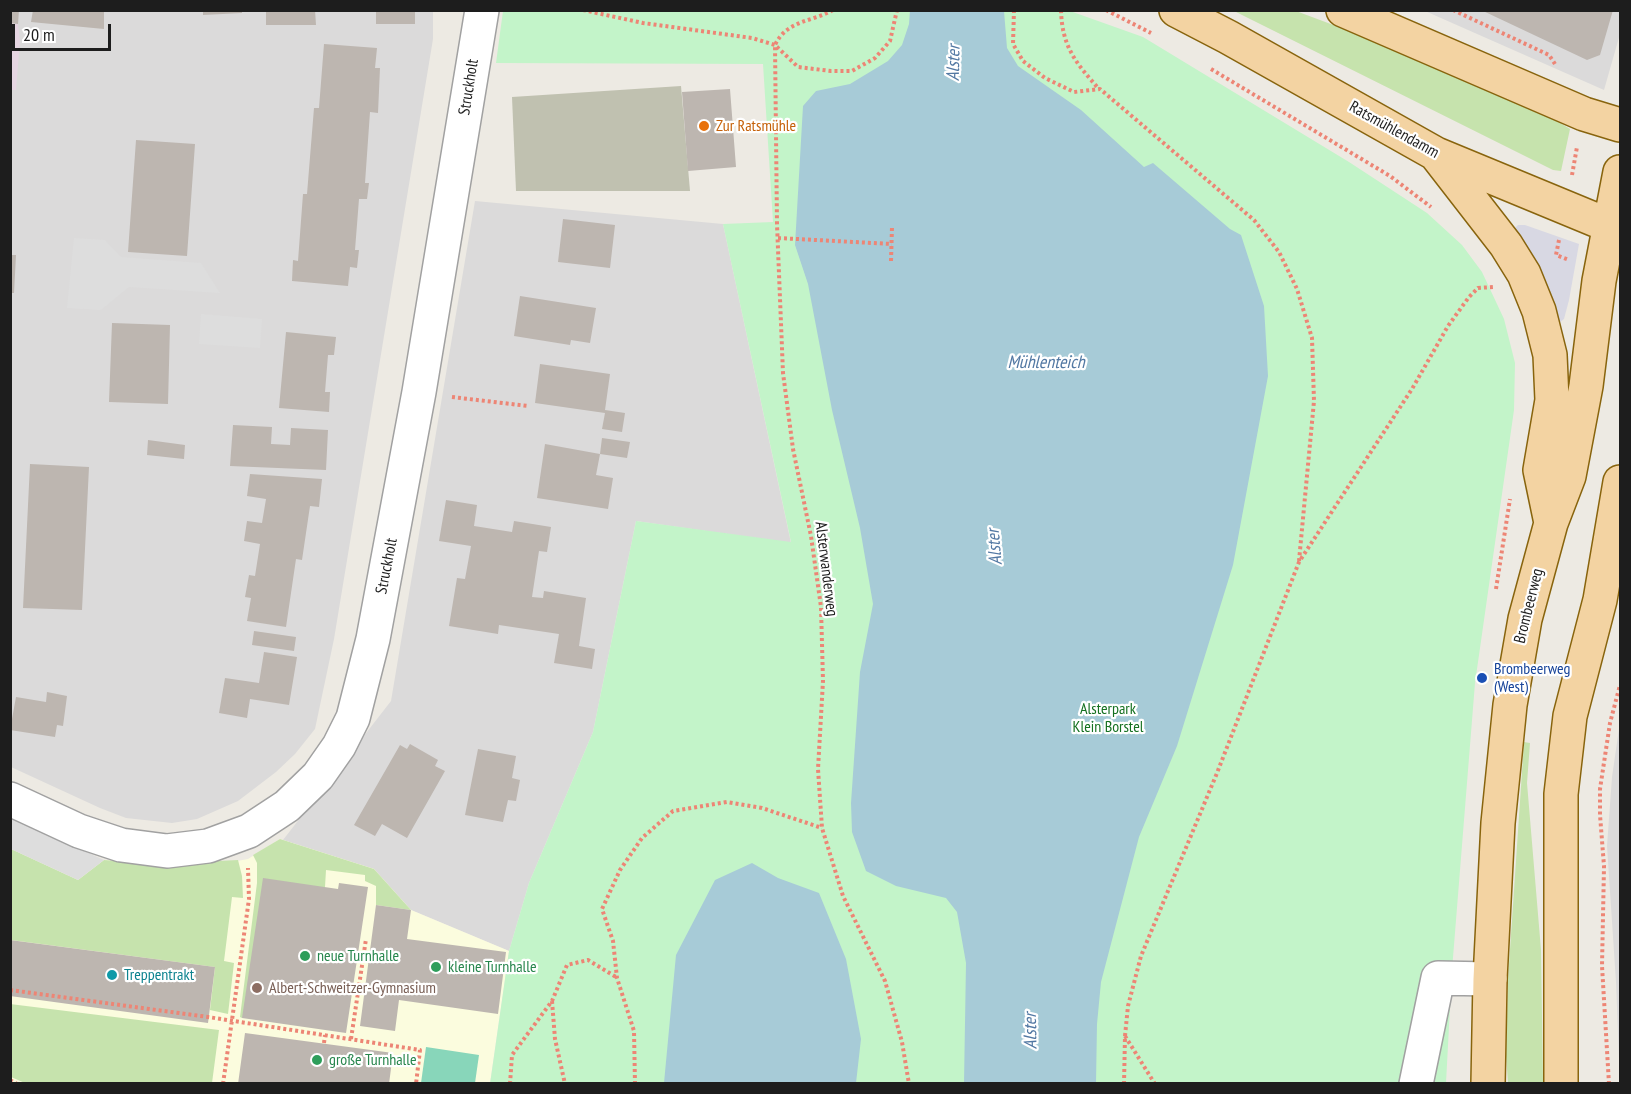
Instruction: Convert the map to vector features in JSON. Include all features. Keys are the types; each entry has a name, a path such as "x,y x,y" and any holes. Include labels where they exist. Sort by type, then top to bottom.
{"main road":[{"name":"Ratsmühlendamm","path":"1176,10 1436,154 1615,228"},
{"path":"1343,10 1584,114 1620,125"},
{"path":"1436,154 1506,245 1524,274 1539,311 1550,355 1552,400 1540,470 1551,523"},
{"name":"Brombeerweg","path":"1488,1083 1490,979 1498,823 1510,705 1525,619 1551,523 1569,476 1586,386 1599,280 1615,228 1620,172"},
{"path":"1561,1083 1561,794 1570,716 1600,600 1620,482"}],"street":[{"name":"Struckholt","path":"10,799 79,831 121,845 167,851 208,846 249,831 287,806 318,776 339,746 353,718 373,639 419,392 482,10"},
{"path":"1416,1083 1438,978 1490,979"}],"path":[{"path":"583,10 643,23 752,38 775,45 798,67 831,71 852,71 875,58 890,41 897,10"},
{"path":"775,45 780,34 800,22 825,15 833,10"},
{"path":"1014,10 1013,44 1023,62 1045,78 1074,93 1100,89"},
{"path":"1061,10 1064,40 1078,64 1100,89 1254,220 1280,252 1297,289 1312,338 1314,401 1299,562"},
{"path":"1106,10 1155,35"},
{"path":"1453,10 1549,55"},
{"name":"Alsterwanderweg","path":"775,45 783,373 793,449 811,536 821,608 823,681 818,769 822,828 843,896 867,940 885,981 902,1042 909,1083"},
{"path":"1206,66 1389,176 1434,209"},
{"path":"1572,175 1579,138"},
{"path":"891,261 892,227"},
{"path":"1559,237 1556,255 1576,263"},
{"path":"778,238 892,244"},
{"path":"1124,1083 1128,1006 1141,957 1217,773 1299,562 1412,389 1448,326 1478,288 1502,286"},
{"path":"419,392 528,406"},
{"path":"1496,590 1512,488"},
{"path":"1609,1083 1602,966 1604,866 1600,798 1610,723 1620,685"},
{"path":"635,1083 634,1031 617,978 612,941 602,909 620,870 642,838 673,811 726,802 762,808 822,828"},
{"path":"223,1083 249,899 249,831"},
{"path":"351,1039 366,939"},
{"path":"510,1083 512,1055 552,1000 567,965 588,960 617,978"},
{"path":"355,973 361,974"},
{"path":"360,980 366,981"},
{"path":"10,990 420,1050 416,1083"},
{"path":"552,1000 555,1039 565,1083"},
{"path":"324,1043 325,1035"},
{"path":"1125,1036 1155,1083"},
{"path":"10,1080 17,1083"}],"shaded area":[{"path":"11,11 433,11 433,39 334,639 315,729 295,754 276,772 238,801 197,819 172,823 126,818 11,767"},
{"path":"1425,11 1620,11 1620,34 1604,90"},
{"path":"10,23 18,24 20,41 16,90 11,90"},
{"path":"681,86 690,191 516,191 512,97"},
{"path":"475,201 723,224 791,543 636,521 593,732 529,883 509,951 411,910 374,869 283,840 391,701"},
{"path":"1518,225 1525,225 1579,244 1569,300 1564,319 1560,322 1557,322 1515,232"},
{"path":"74,238 105,240 121,257 201,263 220,293 129,287 101,310 67,308"},
{"path":"201,314 262,319 260,348 199,344"},
{"path":"1620,722 1620,1084 1607,846 1612,777"},
{"path":"11,818 104,860 78,880 11,849"},
{"name":"Albert-Schweitzer-Gymnasium","path":"280,839 374,869 411,910 509,951 490,1083 11,1084 11,849 78,880 104,860 159,864 226,863 248,859"}],"green space":[{"name":"Alsterpark Klein Borstel","path":"503,11 1070,11 1143,37 1349,162 1427,213 1462,245 1482,272 1504,319 1515,363 1514,410 1475,683 1452,970 1446,1083 490,1084 509,951 529,883 593,732 636,521 791,542 723,224 773,222 763,64 496,63"},
{"path":"1234,11 1296,11 1360,35 1552,118 1570,129 1561,171 1553,170"},
{"path":"1524,742 1530,743 1527,783 1541,950 1543,1083 1508,1083 1506,1055 1508,979"},
{"path":"280,839 374,869 411,910 376,905 376,886 365,881 365,875 326,870 325,887 242,1018 240,1017 257,883 257,863 253,855"},
{"path":"11,849 78,880 104,860 159,864 238,860 242,876 243,898 232,897 224,961 234,963 228,1014 210,1010 215,967 11,940"},
{"path":"10,1004 219,1030 212,1083 25,1083 11,1077"},
{"path":"426,1047 479,1055 475,1083 421,1083"}],"water":[{"name":"Mühlenteich","path":"910,10 1004,11 1007,48 1018,66 1081,110 1144,167 1153,163 1230,229 1241,235 1264,306 1268,376 1233,565 1177,746 1139,837 1101,982 1097,1024 1096,1083 964,1083 966,963 957,912 946,898 896,886 866,871 852,832 851,803 860,672 873,604 860,528 832,410 808,284 795,245 803,106 816,91 850,84 888,61 902,45 909,24"},
{"path":"752,863 778,878 819,893 846,959 861,1039 856,1083 664,1083 676,955 715,880"}],"building":[{"path":"10,10 19,10 18,24 10,23"},
{"path":"33,10 104,10 104,29 31,22"},
{"path":"203,10 242,10 242,13 203,15"},
{"path":"266,10 315,10 316,25 266,25"},
{"path":"376,10 415,10 415,24 376,24"},
{"path":"1481,10 1613,10 1600,55 1587,60"},
{"path":"324,44 377,48 375,68 380,68 378,113 370,112 365,183 369,183 367,199 359,199 355,250 359,250 357,268 350,267 348,286 292,281 293,260 298,261 303,194 307,194 314,108 319,108"},
{"path":"730,89 736,167 688,171 682,92"},
{"path":"136,140 195,144 187,256 128,252"},
{"path":"563,219 615,225 610,268 558,262"},
{"path":"10,255 16,255 14,293 10,293"},
{"path":"520,296 596,308 590,343 571,340 570,345 514,336"},
{"path":"112,323 170,325 168,404 109,402"},
{"path":"286,332 336,337 334,355 328,355 325,392 330,392 329,412 279,408"},
{"path":"540,364 610,374 605,410 625,413 622,432 602,429 605,413 535,403"},
{"path":"233,425 272,427 271,444 290,445 291,428 328,430 326,470 230,466"},
{"path":"602,438 630,442 627,458 600,454"},
{"path":"148,440 185,445 184,459 147,455"},
{"path":"545,444 600,454 596,475 613,478 608,509 537,498"},
{"path":"30,464 89,467 82,610 23,608"},
{"path":"250,474 322,479 319,507 310,506 302,560 296,559 286,627 247,621 251,598 245,597 249,575 255,576 260,544 244,541 247,521 262,523 266,499 247,496"},
{"path":"446,500 477,505 474,526 512,532 514,521 551,527 547,552 539,551 532,597 543,598 544,591 586,598 579,646 595,649 592,669 554,663 559,634 499,625 498,634 449,626 457,578 465,579 471,546 439,541"},
{"path":"254,631 296,637 294,651 252,645"},
{"path":"264,652 297,657 289,705 250,699 247,718 219,713 225,678 259,683"},
{"path":"47,692 67,696 63,726 57,725 55,737 10,730 16,697 46,702"},
{"path":"410,744 438,760 435,766 445,771 407,838 382,824 375,836 354,825 400,745 407,749"},
{"path":"478,749 516,756 512,778 520,780 516,801 508,800 503,822 465,815"},
{"name":"neue Turnhalle","path":"263,878 338,889 339,883 368,887 346,1033 242,1018"},
{"name":"kleine Turnhalle","path":"376,905 411,910 407,939 506,952 498,1014 399,1000 395,1031 360,1026"},
{"name":"Treppentrakt","path":"10,940 215,967 208,1023 10,996"},
{"name":"große Turnhalle","path":"245,1033 393,1053 389,1084 238,1084"}],"place":[{"name":"Zur Ratsmühle","path":"704,126"},
{"name":"Brombeerweg (West)","path":"1482,678"},
{"name":"neue Turnhalle","path":"305,956"},
{"name":"kleine Turnhalle","path":"436,967"},
{"name":"Treppentrakt","path":"112,975"},
{"name":"Albert-Schweitzer-Gymnasium","path":"257,988"},
{"name":"große Turnhalle","path":"317,1060"}],"water label":[{"name":"Alster","path":"954,63"},
{"name":"Alster","path":"995,547"},
{"name":"Alster","path":"1031,1031"}]}
